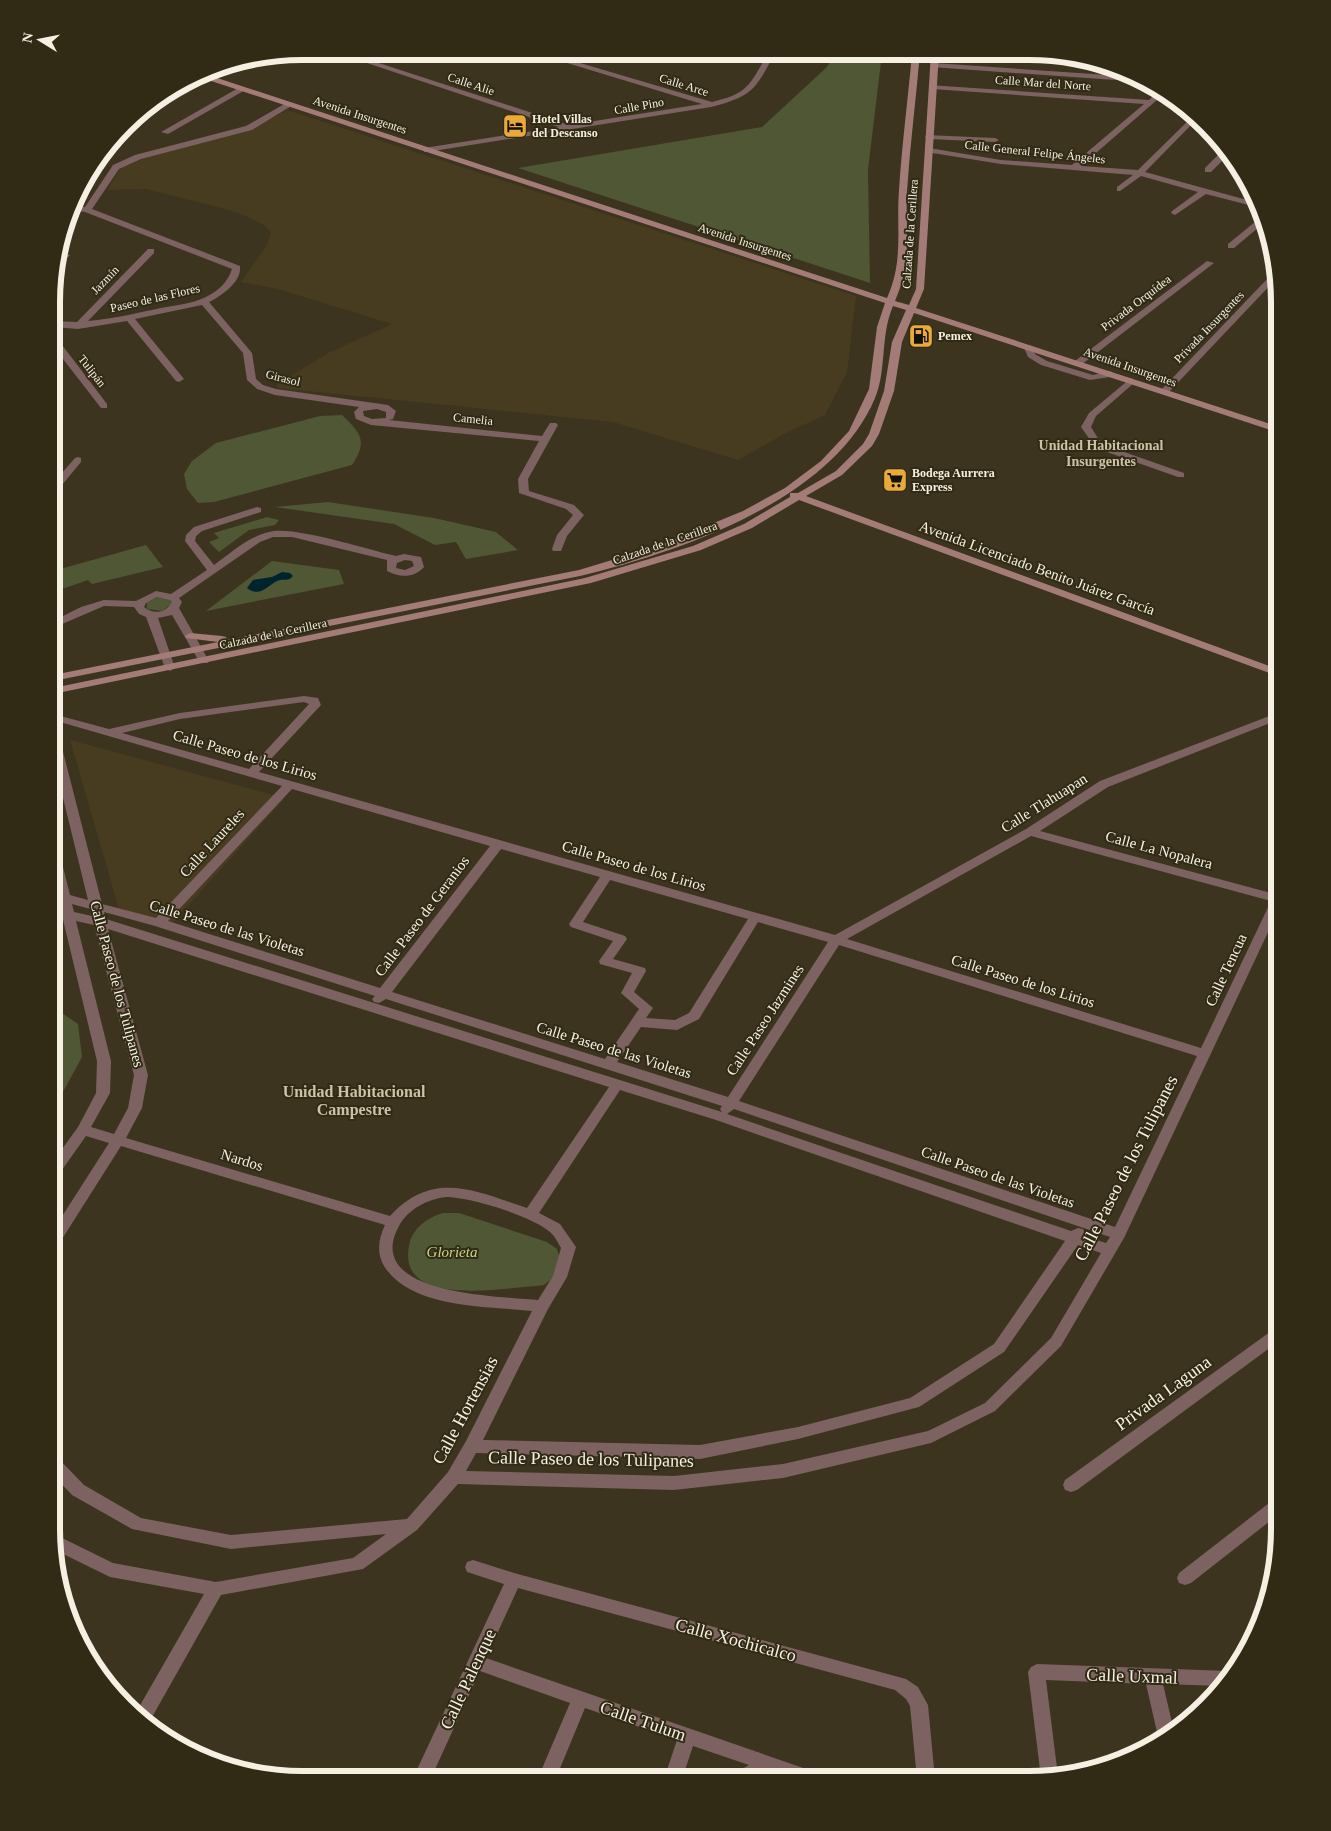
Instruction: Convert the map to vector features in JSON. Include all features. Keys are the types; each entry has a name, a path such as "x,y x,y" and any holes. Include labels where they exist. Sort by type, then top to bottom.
{"main road":[{"name":"Calzada de la Cerillera","path":"60,677 580,573 637,558 734,520 812,474 846,443 871,400 878,368 881,327 898,288 903,265 903,194 915,60"},
{"name":"Calzada de la Cerillera","path":"60,690 587,581 697,548 748,526 800,498 839,473 867,446 874,434 889,391 897,342 905,320 913,310 920,290 934,60"},
{"name":"Avenida Insurgentes","path":"210,78 1271,427"},
{"name":"Avenida Licenciado Benito Juárez García","path":"784,491 960,554 1271,671"},
{"path":"734,520 748,526"},
{"path":"190,636 237,641"}],"street":[{"name":"Calle Alie","path":"362,60 573,128"},
{"name":"Calle Arce","path":"562,60 712,105"},
{"name":"Calle Pino","path":"427,150 712,105 736,98 755,84 767,60"},
{"path":"934,65 1122,79"},
{"name":"Calle Mar del Norte","path":"932,87 1151,102"},
{"path":"165,132 243,89"},
{"path":"1074,168 1157,97"},
{"path":"79,209 87,210 116,167 125,162 249,128 289,105"},
{"path":"1120,189 1140,173 1190,122"},
{"path":"929,137 995,140"},
{"name":"Calle General Felipe Ángeles","path":"928,150 1001,162 1140,173 1250,204"},
{"path":"1208,170 1222,156"},
{"path":"1175,213 1204,191"},
{"name":"Paseo de las Flores","path":"60,325 78,326 130,318 203,301 227,286 234,278 237,268 87,210"},
{"path":"1231,246 1258,225"},
{"name":"Jazmín","path":"78,326 151,251"},
{"name":"Privada Orquídea","path":"1078,363 1210,263"},
{"name":"Privada Insurgentes","path":"1164,392 1270,281"},
{"name":"Girasol","path":"203,301 247,353 252,380 260,387 370,406"},
{"path":"130,318 178,379"},
{"path":"1030,348 1030,356 1044,363 1093,378 1110,374"},
{"name":"Tulipán","path":"60,357 104,406"},
{"path":"1131,381 1092,415 1086,427 1096,442 1107,449 1181,475"},
{"path":"344,403 359,412 362,420 377,422 390,417"},
{"path":"359,412 370,406 389,409 392,414 390,417"},
{"path":"390,417 400,423"},
{"name":"Camelia","path":"377,422 544,439"},
{"path":"553,425 523,479 524,493 570,506 579,515 562,535 557,549"},
{"path":"60,481 78,460"},
{"path":"213,571 190,541 191,535 198,529 257,510"},
{"path":"173,597 256,540 272,534 292,534 395,559"},
{"path":"162,594 173,597 177,602 174,609 160,615 142,612 139,605 150,596 162,594"},
{"path":"60,622 99,603 118,600 139,605"},
{"path":"174,609 204,661"},
{"path":"151,615 170,668"},
{"path":"109,733 180,716 304,699 314,700 315,705 252,773"},
{"name":"Calle Paseo de los Lirios","path":"60,719 836,940 1204,1054"},
{"name":"Calle Tlahuapan","path":"836,940 1030,832 1104,784 1271,719"},
{"name":"Calle Paseo de los Tulipanes","path":"60,764 95,905 142,1075 135,1108 118,1140 60,1231"},
{"name":"Calle Laureles","path":"159,923 290,784"},
{"name":"Calle La Nopalera","path":"1030,832 1271,897"},
{"name":"Calle Paseo de Geranios","path":"373,1007 498,844"},
{"path":"607,875 575,924 621,939 605,961 640,971 627,993 646,1008 608,1065"},
{"name":"Calle Paseo de los Tulipanes","path":"60,887 65,898 104,1061 102,1093 83,1130 60,1162"},
{"name":"Calle Paseo de las Violetas","path":"65,898 159,923 608,1065 1119,1234"},
{"name":"Calle Paseo de las Violetas","path":"69,915 100,922 617,1084 1109,1250"},
{"name":"Calle Tencua","path":"1204,1054 1271,916"},
{"path":"637,1022 677,1025 694,1016 755,917"},
{"name":"Calle Paseo Jazmines","path":"721,1118 836,940"},
{"name":"Calle Paseo de los Tulipanes","path":"454,1476 674,1483 783,1471 931,1437 990,1407 1056,1342 1119,1234 1204,1054"},
{"path":"530,1215 617,1084"},
{"name":"Nardos","path":"83,1130 392,1222"},
{"path":"438,1192 476,1195 530,1215 555,1228 568,1247 560,1277 542,1306 435,1293 414,1286 397,1274 387,1258 385,1240 392,1222 403,1209 419,1199 438,1192"},
{"name":"Calle Paseo de los Tulipanes","path":"472,1446 700,1452 798,1433 914,1403 999,1348 1075,1239 1084,1222"},
{"name":"Calle Hortensias","path":"411,1525 454,1476 472,1446 542,1306"},
{"name":"Privada Laguna","path":"1071,1485 1271,1339"},
{"path":"60,1471 78,1490 138,1524 231,1542 411,1525"},
{"path":"1184,1578 1271,1511"},
{"path":"61,1545 110,1570 216,1589 357,1564 411,1525"},
{"name":"Calle Xochicalco","path":"473,1567 514,1580 900,1684 912,1693 919,1705 925,1771"},
{"name":"Calle Palenque","path":"425,1771 514,1580"},
{"path":"145,1713 216,1589"},
{"name":"Calle Tulum","path":"475,1662 789,1771"},
{"name":"Calle Uxmal","path":"1048,1770 1036,1672 1219,1679"},
{"path":"1153,1677 1164,1729"},
{"path":"551,1771 580,1699"},
{"path":"675,1771 686,1736"},
{"path":"756,1771 769,1764"}],"shaded area":[{"path":"287,110 856,296 847,372 825,415 786,433 738,460 613,422 278,388 275,386 328,353 392,324 278,289 241,282 267,245 271,232 264,225 248,217 226,209 146,189 107,190 121,168 146,157 245,132"},
{"path":"70,740 285,798 167,929 121,916"}],"green space":[{"path":"831,60 881,60 868,170 870,283 518,168 762,127 827,67"},
{"path":"342,415 358,432 361,443 360,450 352,465 214,502 198,503 187,489 184,474 192,461 216,443 320,416"},
{"path":"328,502 434,518 496,532 518,550 466,559 456,542 435,545 394,524 275,507"},
{"path":"267,517 279,520 275,525 249,530 219,552 209,542 219,538 214,533"},
{"path":"146,545 163,567 92,584 88,580 60,590 60,569"},
{"path":"272,561 339,570 344,584 206,611"},
{"path":"158,597 170,599 173,603 162,611 147,609 147,602"},
{"path":"60,1012 78,1024 82,1057 60,1097"},
{"name":"Glorieta","path":"443,1213 459,1213 547,1242 557,1249 559,1256 553,1278 544,1285 478,1291 455,1290 435,1286 419,1279 410,1266 409,1246 413,1234 431,1218"}],"water":[{"path":"282,572 290,573 293,576 289,579 279,580 260,591 256,592 247,588 253,580 272,577"}],"place":[{"name":"Hotel Villas del Descanso","path":"515,126"},
{"name":"Pemex","path":"921,336"},
{"name":"Bodega Aurrera Express","path":"895,480"}],"district":[{"name":"Unidad Habitacional Insurgentes","path":"1101,454"},
{"name":"Unidad Habitacional Campestre","path":"354,1100"}]}
